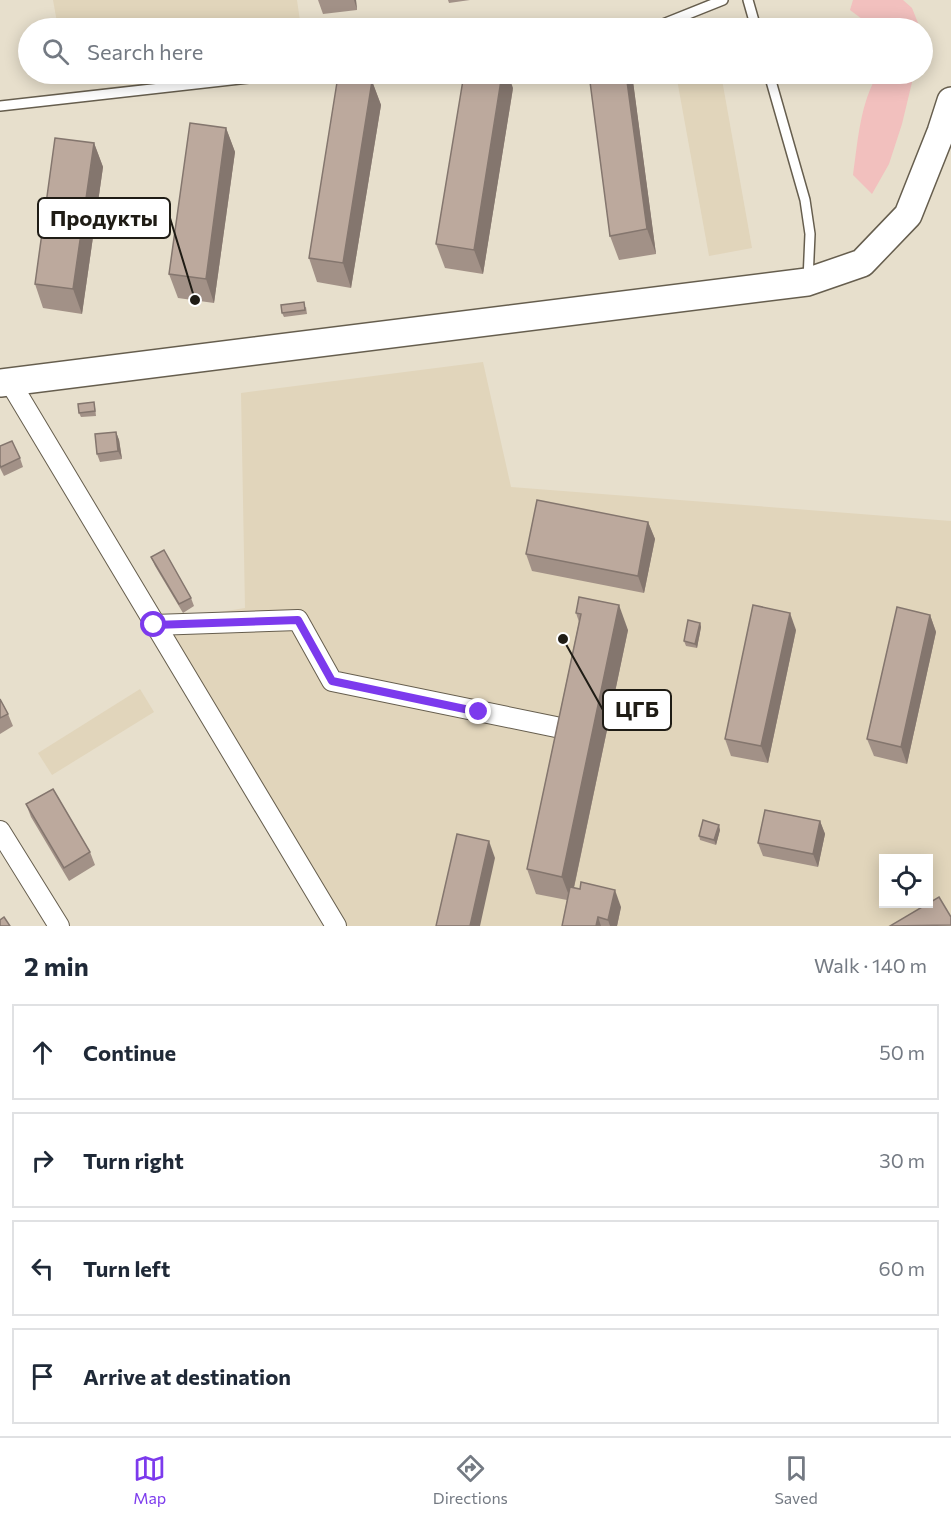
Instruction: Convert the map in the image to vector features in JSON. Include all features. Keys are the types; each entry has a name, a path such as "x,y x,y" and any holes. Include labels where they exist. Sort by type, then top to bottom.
{"street":[{"path":"336,926 5,383 807,282 862,263 908,215 951,101"},
{"path":"154,625 298,620 332,681 556,727"},
{"path":"0,831 59,926"}],"lane":[{"path":"678,18 723,0"},
{"path":"748,0 753,18"},
{"path":"0,106 195,84"},
{"path":"772,84 806,200 810,234 807,282"}],"shaded area":[{"path":"53,0 297,0 300,18 56,18"},
{"path":"853,0 903,0 912,8 916,18 861,18 850,10"},
{"path":"678,84 723,84 752,248 709,256"},
{"path":"912,84 889,164 872,194 853,175 863,110 872,85"},
{"path":"483,362 511,487 951,521 951,926 345,926 181,658 169,620 245,608 241,393"},
{"path":"140,689 154,712 52,775 38,753"}],"building":[{"path":"337,84 372,84 343,263 309,258"},
{"path":"462,84 500,84 474,250 436,244"},
{"path":"590,84 627,84 647,229 610,236"},
{"path":"190,123 226,128 206,279 169,274"},
{"path":"55,138 94,143 73,289 35,284"},
{"path":"304,302 305,310 282,313 281,305"},
{"path":"94,402 95,411 79,413 78,404"},
{"path":"116,432 118,451 97,454 95,434"},
{"path":"12,441 20,458 1,467 0,446"},
{"path":"537,500 648,522 638,576 526,554"},
{"path":"164,550 191,598 179,604 151,557"},
{"path":"579,597 619,605 562,877 527,869 581,614 576,613"},
{"path":"753,605 790,613 761,746 725,739"},
{"path":"897,607 930,615 901,747 867,739"},
{"path":"688,620 700,623 695,644 684,641"},
{"path":"0,699 8,714 0,718"},
{"path":"53,789 90,852 64,868 26,804"},
{"path":"765,810 820,821 813,854 758,843"},
{"path":"703,820 719,825 714,840 699,836"},
{"path":"457,834 489,841 470,926 436,926"},
{"path":"581,882 615,890 608,920 598,917 596,926 562,926 570,887 580,889"},
{"path":"939,897 951,917 951,925 890,926 920,908 933,908 933,901"},
{"path":"4,917 10,926 0,926 0,920"}],"place":[{"name":"Продукты","path":"195,300"},
{"name":"ЦГБ","path":"563,639"}],"route":[{"path":"154,625 298,620 332,681 479,712"}]}
